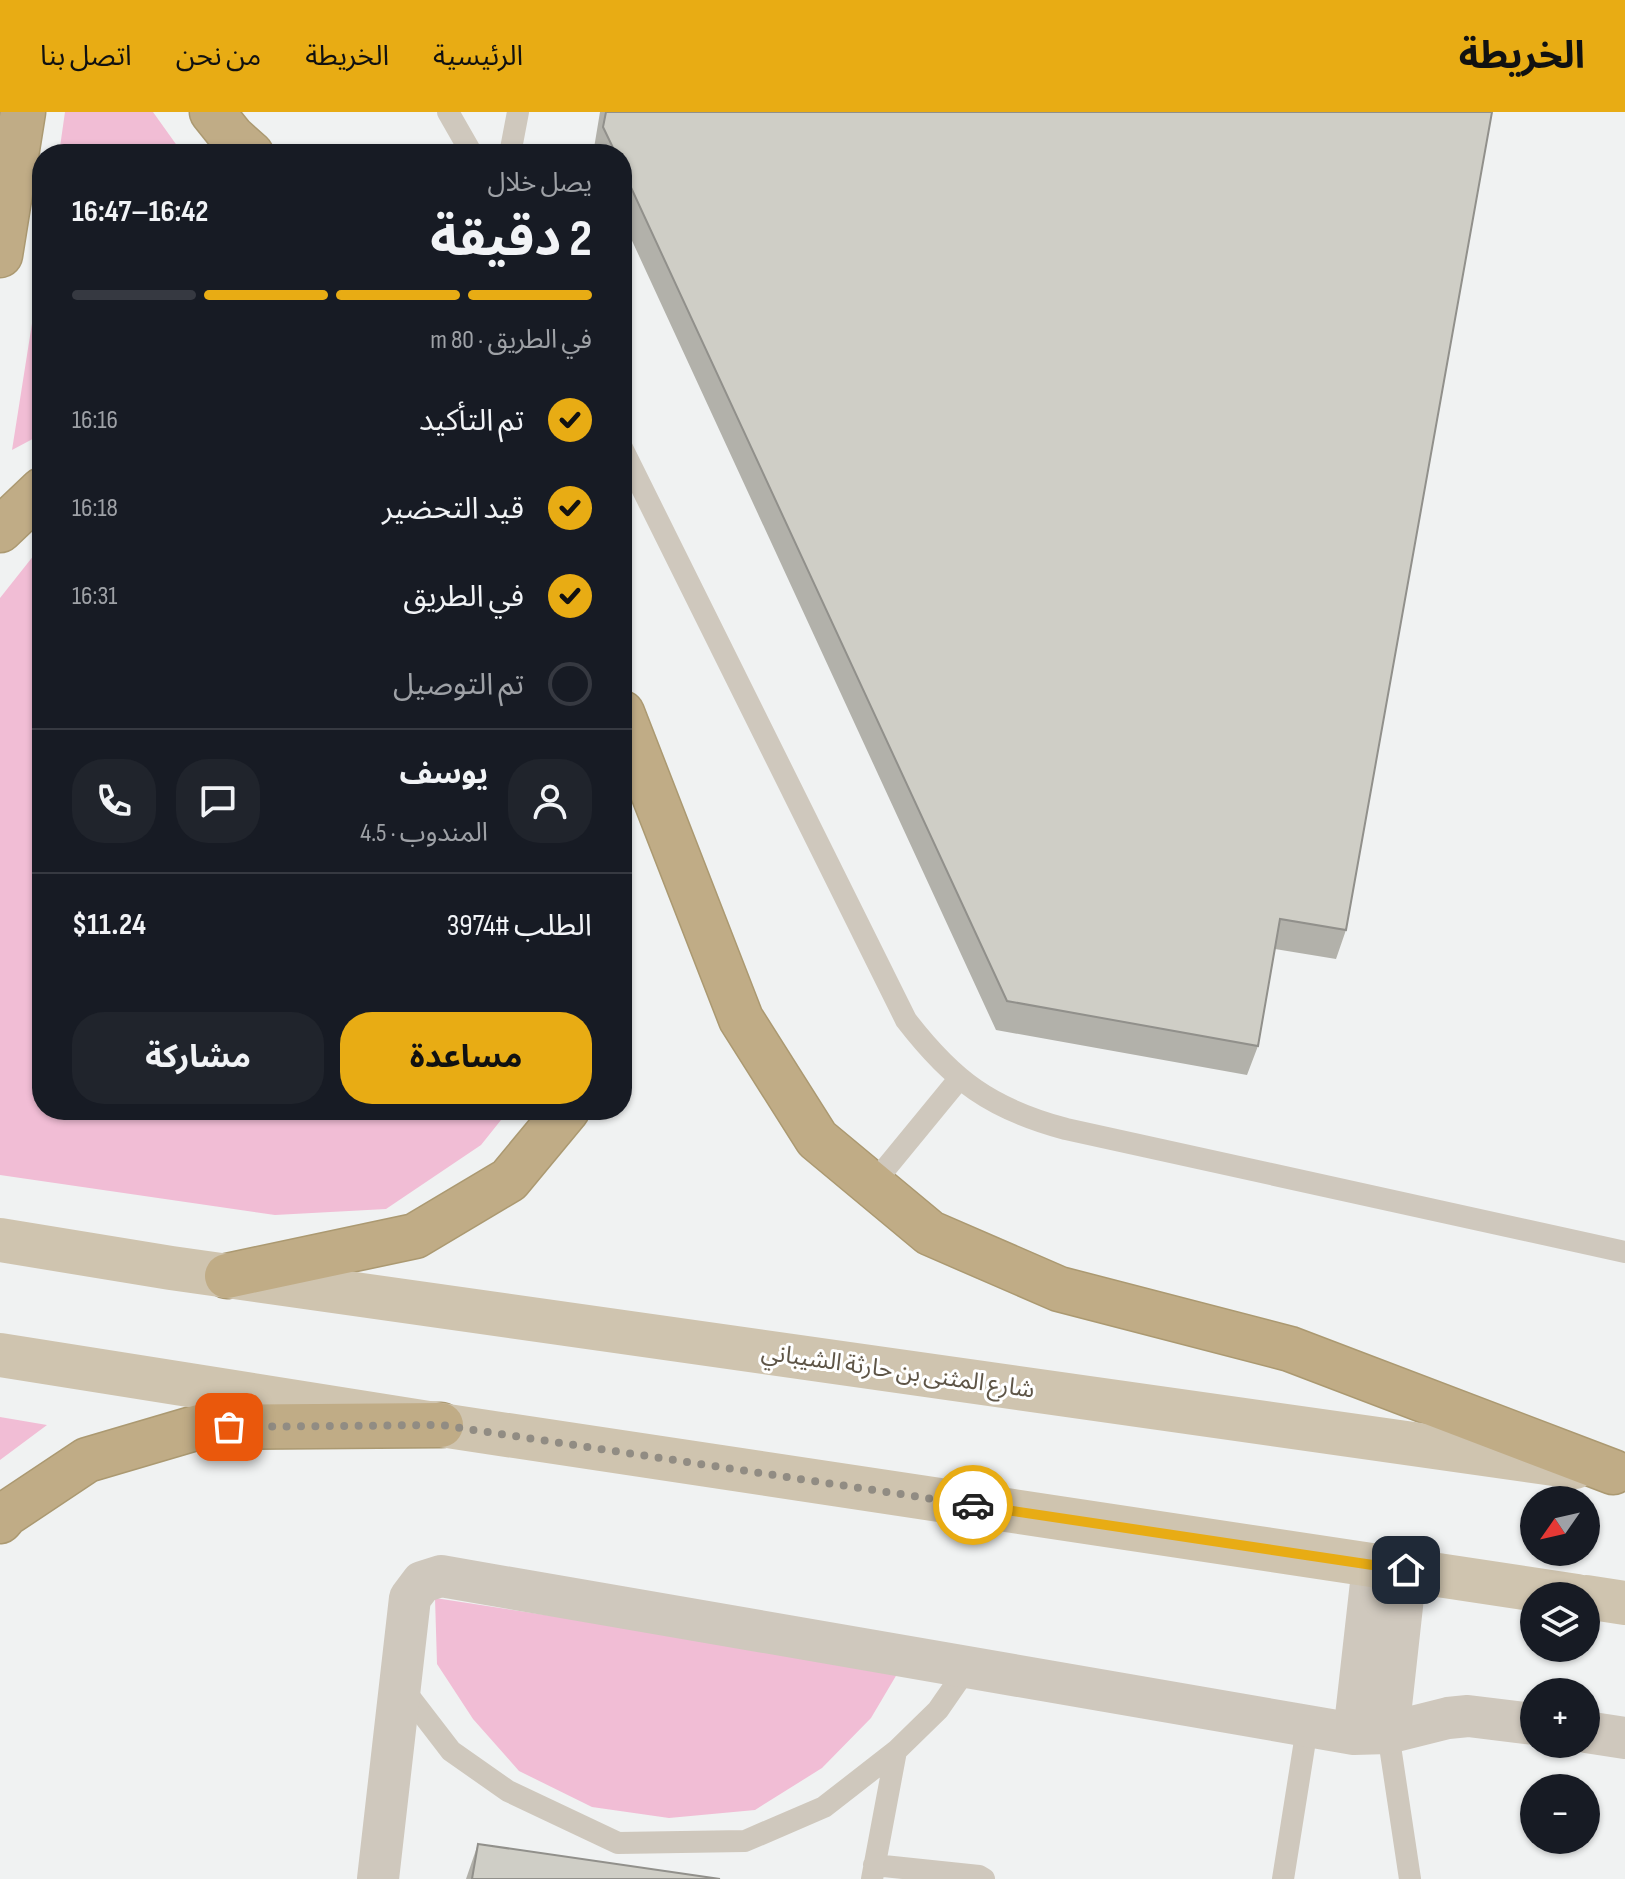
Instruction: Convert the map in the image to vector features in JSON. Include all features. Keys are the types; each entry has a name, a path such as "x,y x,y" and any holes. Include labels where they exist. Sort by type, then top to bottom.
{"highway":[{"path":"0,255 23,112"},
{"path":"212,112 240,144"},
{"path":"0,530 32,500"},
{"path":"632,739 741,1019 817,1139 930,1233 1059,1289 1290,1349 1619,1473"},
{"path":"227,1276 415,1236 509,1180 559,1120"},
{"path":"0,1521 87,1460 199,1427 441,1425"}],"main road":[{"name":"شارع المثنى بن حارثة الشيباني","path":"0,1240 171,1268 1619,1473"},
{"path":"0,1355 441,1425 1520,1587"},
{"path":"1600,1599 1625,1603"}],"street":[{"path":"1371,1734 1390,1568"},
{"path":"378,1879 410,1598 422,1582 441,1576 1307,1728 1371,1734 1468,1716 1520,1722"},
{"path":"1600,1734 1625,1738"}],"lane":[{"path":"448,112 466,144"},
{"path":"512,144 518,112"},
{"path":"632,468 906,1020 930,1051 959,1079 992,1101 1028,1119 1066,1129 1625,1252"},
{"path":"872,1185 959,1079"},
{"path":"401,1685 451,1751 508,1791 618,1843 745,1841 824,1807 896,1751 938,1710 967,1668"},
{"path":"1283,1879 1307,1728"},
{"path":"1371,1734 1410,1879"},
{"path":"896,1751 873,1872 979,1876 984,1879"}],"shaded area":[{"path":"65,112 153,112 176,144 60,144"},
{"path":"32,323 32,439 12,450"},
{"path":"32,558 32,1120 501,1120 481,1145 386,1209 275,1215 0,1175 0,598"},
{"path":"0,1417 47,1425 0,1460"},
{"path":"435,1598 900,1669 871,1718 822,1768 755,1810 669,1818 592,1807 519,1771 473,1719 437,1664"}],"building":[{"path":"606,112 1492,112 1346,930 1280,919 1258,1046 1007,1001 632,190 632,144 611,144 603,127"},
{"path":"478,1844 720,1879 472,1879"}],"way so far":[{"path":"229,1427 441,1425 973,1505"}],"route":[{"path":"973,1505 1406,1570"}]}
